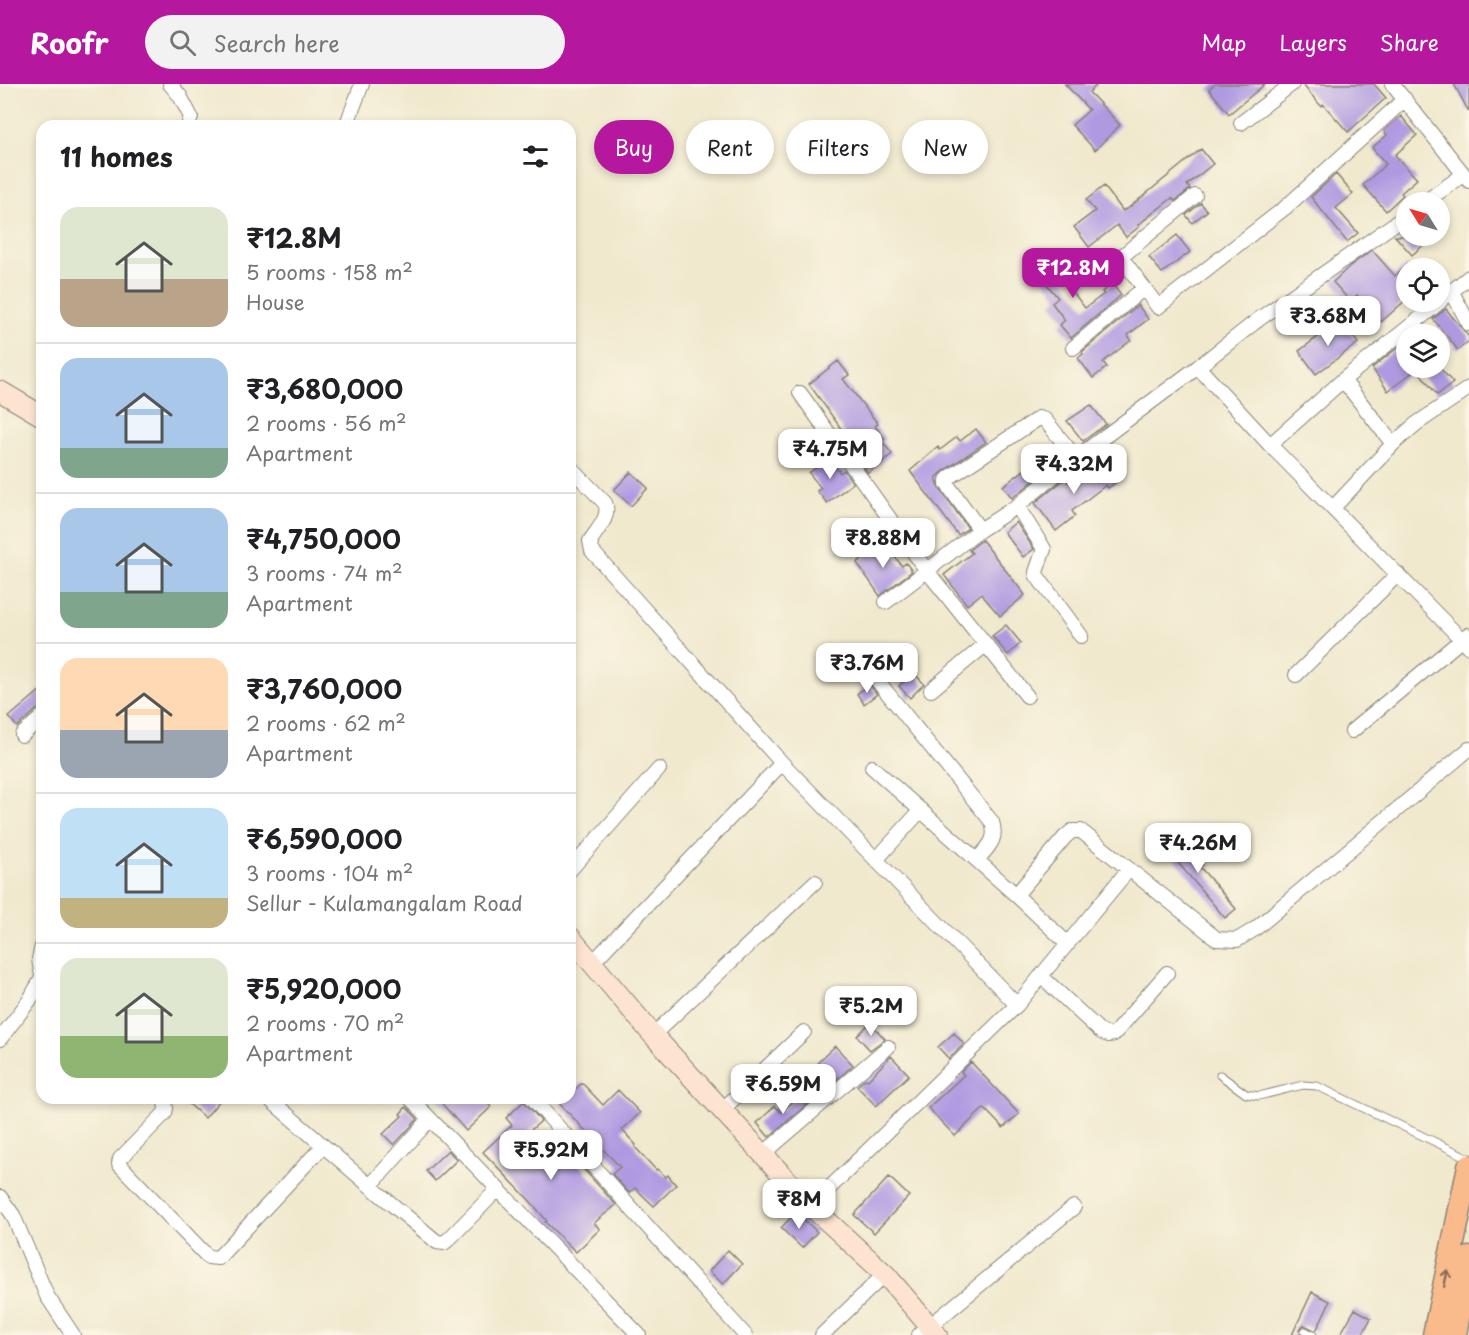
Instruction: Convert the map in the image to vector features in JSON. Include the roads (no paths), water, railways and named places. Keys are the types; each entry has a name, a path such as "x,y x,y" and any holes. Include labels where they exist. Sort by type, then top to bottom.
{"main road":[{"path":"0,391 36,412"},
{"path":"576,944 653,1035 811,1206 885,1274 929,1332"},
{"path":"1434,1335 1464,1160"},
{"path":"1455,1335 1469,1258"}],"street":[{"path":"170,84 180,96 191,117 190,120"},
{"path":"348,120 362,84"},
{"path":"1241,123 1292,84"},
{"path":"1392,84 1466,178 1442,192"},
{"path":"1195,196 1121,257 1158,307 1286,207 1405,99"},
{"path":"886,602 980,530 1017,506 1076,458 1259,319 1396,223"},
{"path":"1469,277 1452,291 1469,324"},
{"path":"1073,348 1144,288"},
{"path":"1270,445 1343,380 1426,312"},
{"path":"1198,367 1270,445 1467,640 1352,731"},
{"path":"1343,380 1393,444"},
{"path":"1333,508 1393,444 1416,424 1469,388"},
{"path":"800,393 927,571 1027,696"},
{"path":"980,530 947,484 946,480 950,477 1039,418 1045,420 1076,458"},
{"path":"576,473 608,509 590,541 592,551 782,763 1017,1005"},
{"path":"1017,506 1044,549 1037,576 1081,636"},
{"path":"1296,675 1398,574"},
{"path":"931,690 985,645"},
{"path":"872,674 992,822 995,831 993,840 977,861"},
{"path":"22,735 36,722"},
{"path":"1016,895 1065,837 1072,831 1081,831 1216,939 1237,940 1255,929 1469,749"},
{"path":"592,963 782,763"},
{"path":"872,767 1068,944"},
{"path":"576,863 659,769"},
{"path":"876,860 921,810"},
{"path":"811,1206 1017,1005 1129,869"},
{"path":"653,1035 815,882"},
{"path":"1041,976 1101,1032 1108,1035 1114,1034 1167,973"},
{"path":"0,1039 36,988"},
{"path":"722,1110 804,1032"},
{"path":"763,1154 888,1047"},
{"path":"165,1104 165,1113 120,1159 118,1164 208,1257 218,1258 323,1146"},
{"path":"275,1104 437,1242 444,1243 498,1189"},
{"path":"416,1104 639,1335"},
{"path":"537,1104 745,1335"},
{"path":"370,1186 430,1119"},
{"path":"0,1197 13,1215 47,1296 73,1335"},
{"path":"929,1332 1074,1207"},
{"path":"822,1335 885,1274"}],"lane":[{"path":"1220,1075 1246,1094 1259,1096 1303,1085 1317,1086 1448,1149 1464,1160 1469,1158"},
{"path":"1305,1331 1313,1335"}]}
